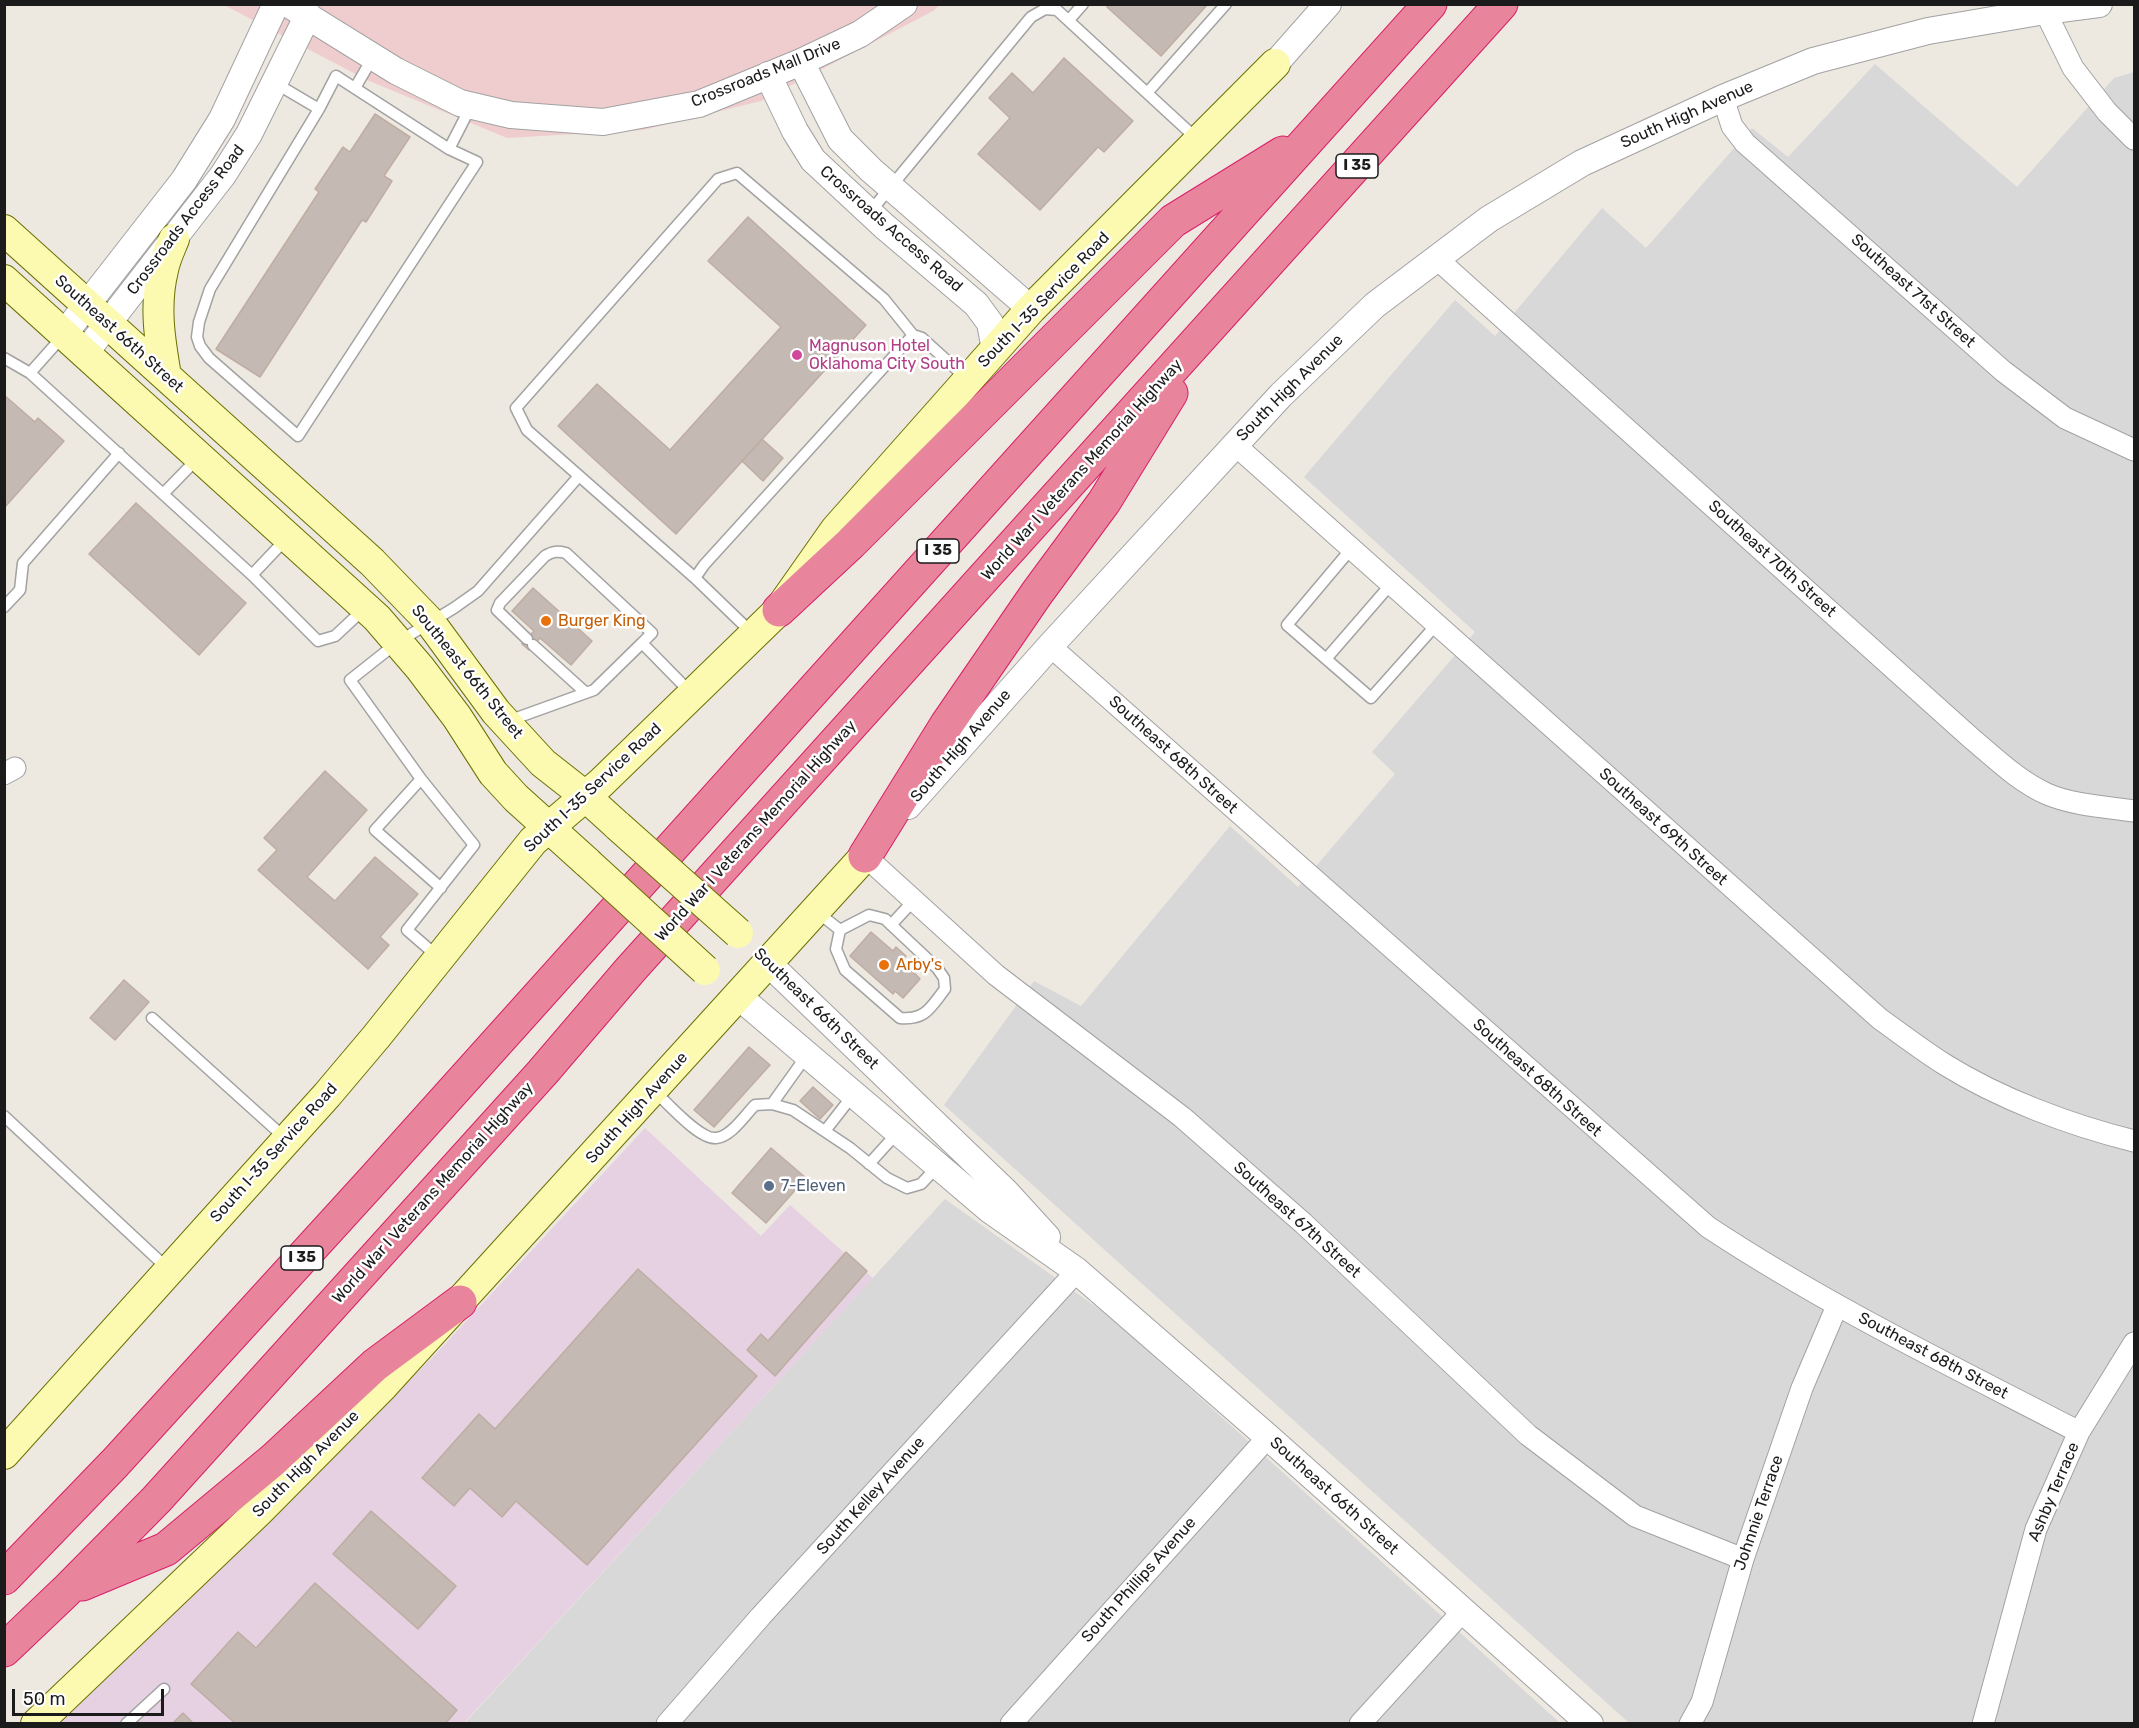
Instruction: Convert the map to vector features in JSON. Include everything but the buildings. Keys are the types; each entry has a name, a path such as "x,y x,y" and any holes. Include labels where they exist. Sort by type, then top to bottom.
{"highway":[{"name":"I 35","path":"4,1578 115,1463 366,1188 1430,4"},
{"name":"World War I Veterans Memorial Highway","path":"4,1650 66,1591 172,1482 542,1073 646,952 1501,4"},
{"path":"779,609 851,543 1173,221 1316,133"},
{"path":"865,856 946,724 1037,593 1104,502 1212,327"},
{"path":"66,1591 166,1549 273,1460 375,1365 460,1302"}],"main road":[{"name":"South I-35 Service Road","path":"4,1454 287,1140 376,1037 533,841 585,796 779,609 836,529 1031,309 1275,64"},
{"name":"Southeast 66th Street","path":"4,230 372,562 430,622 506,722 543,763 585,796 738,933 768,963"},
{"path":"166,376 158,327 159,299 163,270 174,239"},
{"name":"Southeast 66th Street","path":"4,280 366,608 398,642 457,717 493,773 516,798 705,970 738,996"},
{"name":"South High Avenue","path":"36,1724 258,1512 382,1387 865,856"}],"street":[{"name":"Crossroads Access Road","path":"75,343 98,314 222,119 276,4"},
{"name":"Crossroads Mall Drive","path":"298,10 396,71 460,103 511,115 603,122 699,104 801,62 860,34 904,4"},
{"path":"1275,64 1328,4"},
{"name":"South High Avenue","path":"865,856 1050,646 1281,395 1375,305 1489,219 1582,163 1723,98 1813,61 1928,31 2099,4"},
{"name":"Crossroads Access Road","path":"98,314 174,239 223,175 249,134 274,83 298,10"},
{"path":"2045,11 2073,68 2107,112 2134,139"},
{"name":"Crossroads Access Road","path":"801,62 840,139 891,188 1031,309"},
{"name":"Crossroads Access Road","path":"768,75 795,131 813,160 870,213 976,304 990,323 995,350"},
{"name":"Southeast 71st Street","path":"1723,98 1732,126 1745,143 2003,371 2065,418 2134,450"},
{"name":"Southeast 70th Street","path":"1436,258 2016,776 2048,794 2091,805 2134,811"},
{"name":"Southeast 69th Street","path":"1234,444 1880,1019 1944,1064 2002,1095 2096,1131 2134,1141"},
{"name":"Southeast 68th Street","path":"1050,646 1708,1227 1748,1254 1837,1306 2079,1432"},
{"name":"Southeast 67th Street","path":"865,856 996,975 1200,1132 1303,1223 1528,1435 1635,1516 1743,1559"},
{"name":"Southeast 66th Street","path":"768,963 1005,1191 1077,1271"},
{"name":"Southeast 66th Street","path":"738,996 990,1210 1077,1271 1268,1437 1590,1724"},
{"name":"South Kelley Avenue","path":"667,1724 761,1616 1077,1271"},
{"name":"Johnnie Terrace","path":"1690,1724 1702,1702 1743,1559 1802,1388 1837,1306"},
{"name":"Ashby Terrace","path":"1983,1724 2036,1529 2079,1432 2134,1343"},
{"name":"South Phillips Avenue","path":"1011,1724 1268,1437"},
{"path":"1360,1724 1463,1611"}],"lane":[{"path":"1069,20 1083,4"},
{"path":"1147,93 1226,4"},
{"path":"870,213 1031,17 1045,9 1058,10 1198,141"},
{"path":"355,88 373,57"},
{"path":"336,76 355,88 449,149 477,162 298,436 209,357 200,346 197,337 199,322 210,289 319,109 336,76"},
{"path":"274,83 319,109"},
{"path":"449,149 471,106"},
{"path":"754,634 695,578 527,430 516,408 718,179 737,173 884,299 913,335 922,338 968,380"},
{"path":"695,578 704,565 913,335"},
{"path":"30,373 75,343"},
{"path":"4,358 30,373 119,453 252,575 318,641 335,636 366,608"},
{"path":"4,607 20,590 23,562 119,453"},
{"path":"164,494 200,456"},
{"path":"440,958 407,930 474,845 421,778 350,680 398,642 478,591 579,476"},
{"path":"252,575 288,536"},
{"path":"1351,549 1287,625 1371,698 1436,625"},
{"path":"506,722 586,693 594,690 652,633 566,553 551,552 500,603 497,610 586,693"},
{"path":"1326,659 1390,584"},
{"path":"642,643 692,694"},
{"path":"421,778 375,830 441,888"},
{"path":"891,924 914,900"},
{"path":"816,911 840,930"},
{"path":"869,915 885,919 937,968 944,978 945,989 926,1014 911,1019 900,1018 845,970 836,949 840,930 869,915"},
{"path":"152,1018 287,1140"},
{"path":"772,1104 807,1055"},
{"path":"653,1089 701,1134 715,1138 728,1133 755,1105 772,1104 793,1110 850,1148 887,1178 907,1188 921,1184 938,1166"},
{"path":"825,1131 853,1094"},
{"path":"4,1116 170,1270"},
{"path":"869,1164 898,1132"},
{"path":"126,1724 164,1689"}],"shaded area":[{"path":"224,5 940,5 933,11 761,101 643,130 507,138 367,80"},
{"path":"1875,64 2017,187 2114,78 2134,72 2134,1723 1629,1723 944,1105 1034,981 1081,1006 1230,826 1298,887 1395,774 1372,752 1475,632 1304,477 1455,300 1495,336 1602,208 1646,248 1752,128 1788,157"},
{"path":"645,1128 761,1236 790,1205 873,1278 464,1723 58,1724 432,1358"},
{"path":"945,1199 1113,1319 1560,1723 464,1724"}],"place":[{"name":"Magnuson Hotel Oklahoma City South","path":"797,355"},
{"name":"Burger King","path":"546,621"},
{"name":"Arby's","path":"884,965"},
{"name":"7-Eleven","path":"769,1186"}]}
